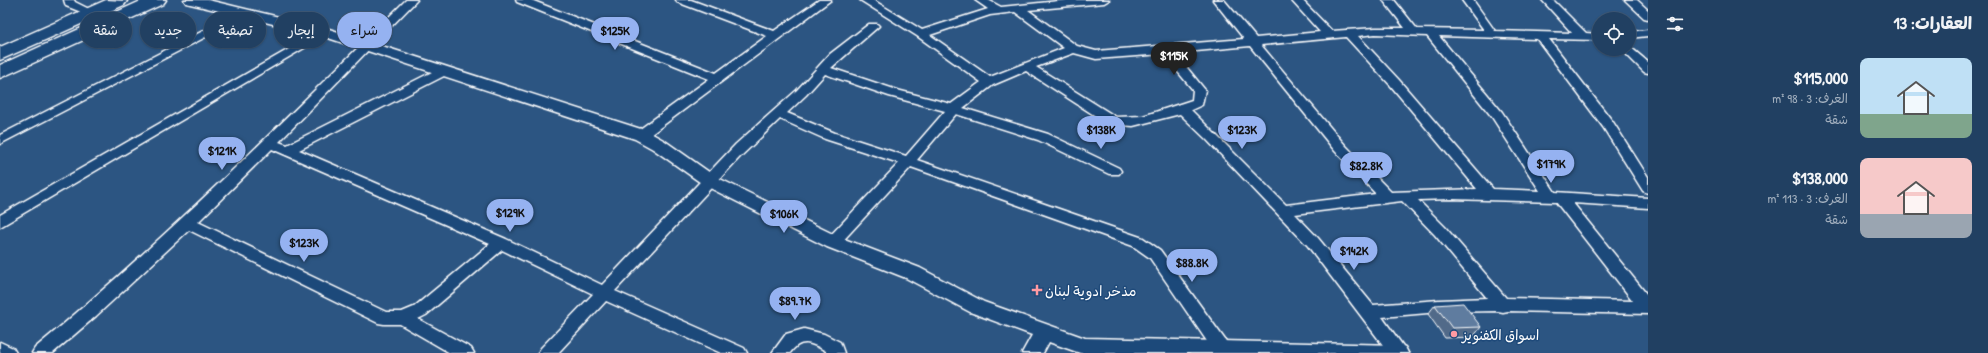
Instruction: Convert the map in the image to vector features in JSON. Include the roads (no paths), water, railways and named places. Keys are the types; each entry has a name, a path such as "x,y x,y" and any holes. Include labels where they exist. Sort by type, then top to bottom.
{"highway":[{"path":"93,12 121,0"},
{"path":"0,72 157,0"},
{"path":"0,54 80,18"}],"street":[{"path":"69,0 70,4 89,12"},
{"path":"191,0 240,12"},
{"path":"392,20 412,0"},
{"path":"520,0 718,78"},
{"path":"681,0 775,35"},
{"path":"641,135 775,35 826,0"},
{"path":"864,0 922,34 989,82"},
{"path":"980,0 999,10"},
{"path":"922,34 988,12 1104,0"},
{"path":"1218,0 1340,148 1387,197"},
{"path":"1296,0 1329,35"},
{"path":"1388,0 1414,32"},
{"path":"1468,0 1492,34"},
{"path":"1546,0 1583,37"},
{"path":"1630,0 1648,16"},
{"path":"1017,8 1041,24 1073,49 1096,55 1349,33 1430,32 1592,37"},
{"path":"547,353 710,181 730,157 817,78 834,57 873,26"},
{"path":"1369,312 1421,306 1573,305 1648,308 1556,198 1497,115 1430,32"},
{"path":"1349,33 1489,194"},
{"path":"0,140 204,34"},
{"path":"1636,35 1648,34"},
{"path":"1541,36 1608,125 1648,188"},
{"path":"0,222 297,48"},
{"path":"41,353 82,320 188,223 270,143 363,48"},
{"path":"371,48 641,135 659,145 710,181 833,242 913,273 977,307 1084,346 1399,353"},
{"path":"833,242 909,161 953,109 989,82 1026,66 1073,49"},
{"path":"1026,66 1113,121 1127,124 1192,106 1198,102 1199,90 1166,49"},
{"path":"1635,56 1648,68"},
{"path":"823,69 893,93 953,109 1043,138 1114,171"},
{"path":"288,150 442,72"},
{"path":"1182,109 1212,137 1313,242 1369,312 1399,353"},
{"path":"779,114 830,136 909,161 1138,242 1155,254 1222,349"},
{"path":"270,143 500,243 604,293 738,353"},
{"path":"1282,211 1387,197 1489,194 1648,203"},
{"path":"1405,196 1440,231 1503,306"},
{"path":"188,223 384,318 403,318 420,311 500,243"},
{"path":"403,318 465,353"},
{"path":"1032,353 1045,331"},
{"path":"782,353 788,341 796,336 806,335 834,347 835,353"},
{"path":"0,349 7,353"}],"place":[{"name":"مذخر ادوية لبنان","path":"1037,290"},
{"name":"اسواق الكفنويز","path":"1454,334"}]}
